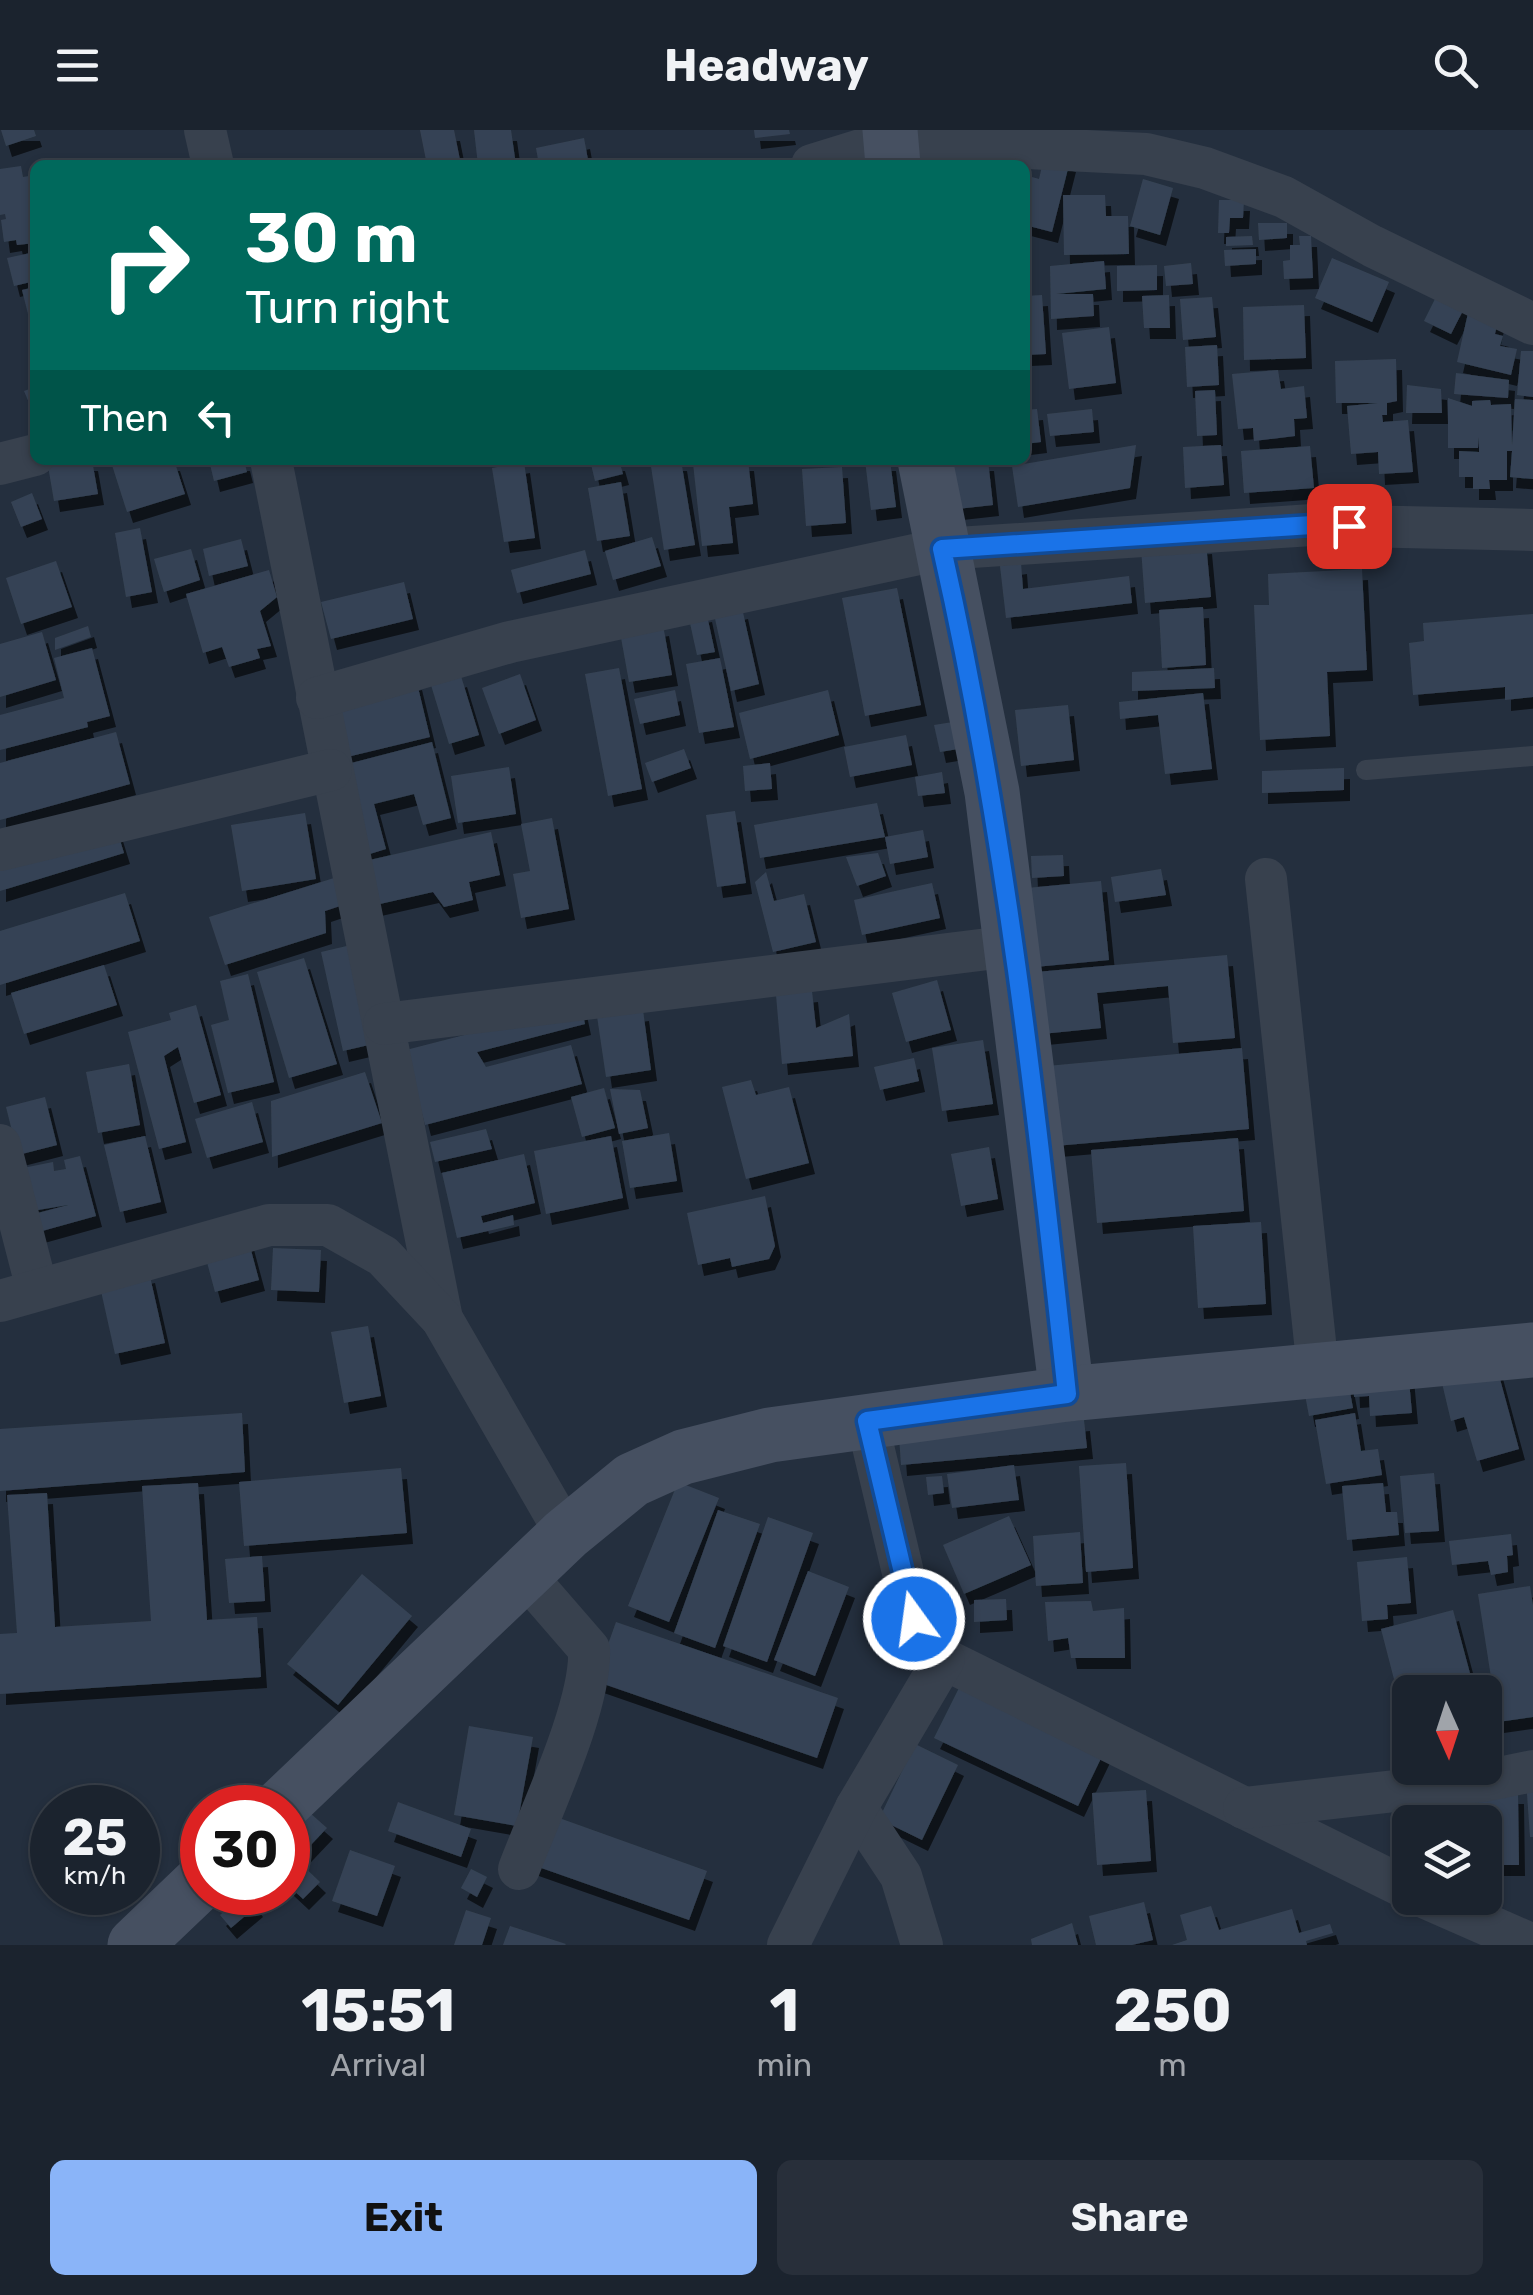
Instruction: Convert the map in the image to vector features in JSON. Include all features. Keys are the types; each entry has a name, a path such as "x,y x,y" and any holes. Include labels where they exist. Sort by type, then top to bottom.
{"main road":[{"path":"926,465 992,792 1067,1394"},
{"path":"303,1785 566,1534 632,1480 683,1457 770,1435 1067,1394 1533,1350"},
{"path":"135,1945 180,1902"}],"street":[{"path":"205,130 212,160"},
{"path":"832,160 891,145 1146,154 1205,168 1284,197 1372,246 1533,324"},
{"path":"0,464 30,456"},
{"path":"272,465 442,1319"},
{"path":"317,698 510,642 942,549 1312,525 1533,530"},
{"path":"0,850 330,770"},
{"path":"1266,878 1318,1370"},
{"path":"384,1024 1012,946"},
{"path":"0,1145 18,1295 268,1225 328,1225 384,1256 442,1319 566,1534"},
{"path":"867,1421 914,1619 944,1659 1392,1881"},
{"path":"519,1868 574,1724 590,1664 589,1649 524,1574"},
{"path":"788,1945 856,1808 944,1659"},
{"path":"1244,1808 1484,1782 1533,1772"},
{"path":"856,1808 901,1876 922,1945"},
{"path":"1465,1915 1533,1945"}],"lane":[{"path":"1366,770 1533,756"}],"building":[{"path":"1,130 34,130 36,136 6,146"},
{"path":"420,130 454,130 460,160 426,160"},
{"path":"474,130 511,130 515,160 477,160"},
{"path":"754,130 789,130 790,134 755,138"},
{"path":"584,138 588,160 538,160 536,148"},
{"path":"1045,154 1070,161 1052,232 1030,226 1030,176 1039,179"},
{"path":"21,166 23,177 30,176 30,244 4,242 1,220 6,219 5,214 0,215 0,169"},
{"path":"1143,179 1173,188 1160,235 1130,226"},
{"path":"1063,195 1105,195 1106,216 1128,216 1129,254 1064,255"},
{"path":"1219,200 1244,200 1243,218 1230,218 1229,233 1218,233"},
{"path":"1258,223 1287,223 1287,238 1259,240"},
{"path":"1252,236 1253,245 1226,246 1226,237"},
{"path":"1299,236 1311,236 1313,278 1284,279 1283,261 1290,260 1290,245 1300,245"},
{"path":"1256,249 1256,264 1225,266 1224,250"},
{"path":"30,253 30,282 14,286 7,258"},
{"path":"1332,258 1389,282 1372,322 1315,298"},
{"path":"1104,261 1106,289 1056,294 1093,294 1094,316 1051,319 1050,266"},
{"path":"1191,263 1193,284 1166,286 1164,266"},
{"path":"1157,265 1157,290 1117,291 1117,266"},
{"path":"1443,283 1470,297 1451,334 1424,321"},
{"path":"30,288 30,322 22,290"},
{"path":"1042,295 1046,354 1030,355 1030,296"},
{"path":"1169,295 1170,328 1144,328 1142,296"},
{"path":"1212,297 1216,337 1183,340 1180,299"},
{"path":"1304,305 1306,358 1244,360 1243,307"},
{"path":"1468,313 1498,320 1495,334 1503,336 1500,346 1517,349 1511,375 1457,362"},
{"path":"1109,327 1116,383 1069,389 1062,333"},
{"path":"1217,345 1219,385 1187,387 1185,347"},
{"path":"1521,351 1533,351 1533,397 1517,395"},
{"path":"1396,359 1397,401 1387,403 1383,422 1408,420 1413,472 1379,474 1378,452 1351,454 1347,406 1378,403 1336,403 1335,361"},
{"path":"1278,370 1281,389 1304,386 1307,418 1294,419 1295,436 1254,441 1253,428 1238,429 1232,374"},
{"path":"1456,373 1509,380 1508,398 1454,394"},
{"path":"1407,385 1441,389 1442,413 1406,413"},
{"path":"1215,390 1217,435 1197,436 1195,391"},
{"path":"1448,398 1472,406 1472,401 1490,400 1491,405 1511,404 1512,445 1515,399 1533,400 1533,479 1510,477 1512,451 1507,451 1507,480 1489,480 1490,489 1473,489 1473,477 1459,477 1459,451 1479,452 1479,437 1478,448 1448,448"},
{"path":"1037,409 1041,442 1030,443 1030,410"},
{"path":"1092,409 1094,432 1050,436 1047,414"},
{"path":"1136,445 1130,488 1018,507 1012,466"},
{"path":"1221,445 1224,485 1185,488 1183,447"},
{"path":"1310,446 1314,488 1244,493 1241,451"},
{"path":"48,465 93,465 98,494 54,501"},
{"path":"112,465 176,465 185,494 127,512"},
{"path":"210,465 245,465 247,472 214,481"},
{"path":"524,465 535,538 504,542 492,468"},
{"path":"591,465 620,465 623,474 595,481"},
{"path":"651,465 682,465 695,545 664,550"},
{"path":"693,465 749,465 753,504 729,507 733,543 702,546"},
{"path":"866,465 891,465 896,507 871,510"},
{"path":"944,465 989,465 993,505 948,510"},
{"path":"842,467 846,523 806,526 802,469"},
{"path":"621,482 630,536 597,541 588,488"},
{"path":"32,493 42,519 21,527 11,502"},
{"path":"140,528 152,592 126,597 115,533"},
{"path":"652,537 661,566 613,580 605,551"},
{"path":"241,539 248,566 209,576 203,549"},
{"path":"1206,543 1211,597 1145,603 1141,548"},
{"path":"191,549 200,580 164,592 154,559"},
{"path":"585,550 591,574 517,593 511,570"},
{"path":"56,561 72,607 21,624 6,578"},
{"path":"1021,563 1023,589 1129,576 1132,603 1006,618 1000,566"},
{"path":"1362,569 1367,670 1327,672 1330,736 1260,740 1254,605 1269,605 1268,574"},
{"path":"269,570 277,597 260,611 271,646 257,649 260,658 229,667 222,647 203,653 186,594"},
{"path":"404,582 413,619 331,639 321,602"},
{"path":"897,588 921,705 865,716 842,598"},
{"path":"1203,607 1206,665 1162,668 1159,610"},
{"path":"742,608 759,684 731,691 714,614"},
{"path":"706,611 715,652 697,655 688,614"},
{"path":"1533,614 1533,697 1505,700 1505,687 1413,695 1409,643 1424,641 1423,623"},
{"path":"663,625 672,675 629,682 620,632"},
{"path":"88,626 91,637 55,650 55,638"},
{"path":"42,632 56,680 0,697 0,644"},
{"path":"92,648 110,716 87,722 88,727 0,750 0,715 64,698 54,658"},
{"path":"720,658 734,727 699,733 686,664"},
{"path":"619,668 642,789 608,796 585,674"},
{"path":"1214,668 1215,688 1132,691 1132,672"},
{"path":"520,674 536,720 499,734 482,688"},
{"path":"461,676 479,735 449,744 431,685"},
{"path":"416,679 430,737 343,758 328,701"},
{"path":"675,690 680,715 640,724 634,699"},
{"path":"828,690 839,735 750,759 739,713"},
{"path":"1203,693 1212,769 1165,774 1158,715 1120,719 1119,702"},
{"path":"1068,705 1074,760 1021,766 1015,710"},
{"path":"953,722 958,749 940,752 934,725"},
{"path":"116,732 130,784 0,820 0,763"},
{"path":"906,735 912,765 850,777 844,747"},
{"path":"432,742 451,818 423,825 414,794 374,804 386,849 360,857 336,767"},
{"path":"684,749 691,768 652,782 645,763"},
{"path":"770,763 772,789 745,791 743,766"},
{"path":"509,767 516,814 458,823 451,776"},
{"path":"1344,768 1344,790 1262,793 1262,771"},
{"path":"942,772 945,793 918,796 915,777"},
{"path":"877,803 885,837 760,858 754,825"},
{"path":"735,811 746,883 717,887 706,815"},
{"path":"305,813 316,879 242,891 231,825"},
{"path":"552,818 569,909 521,918 513,874 530,871 521,824"},
{"path":"115,824 124,853 0,891 0,859"},
{"path":"923,830 928,857 890,864 885,837"},
{"path":"491,832 500,875 469,882 473,900 444,907 433,892 371,906 361,862"},
{"path":"878,853 886,876 857,886 846,857"},
{"path":"1063,855 1064,876 1032,878 1031,856"},
{"path":"1161,869 1166,895 1115,902 1111,877"},
{"path":"766,872 774,901 804,894 816,942 773,952 755,882"},
{"path":"334,878 343,905 325,911 326,933 225,965 209,917"},
{"path":"1101,881 1109,960 1035,967 1027,888"},
{"path":"932,883 940,918 862,935 854,900"},
{"path":"125,893 140,941 0,985 0,931"},
{"path":"351,945 373,1044 343,1051 321,952"},
{"path":"1227,955 1235,1038 1173,1043 1168,986 1097,993 1101,1028 1042,1034 1036,972"},
{"path":"304,958 337,1064 289,1078 257,972"},
{"path":"104,965 117,1005 24,1034 11,993"},
{"path":"248,974 274,1082 228,1093 211,1025 229,1020 220,981"},
{"path":"937,980 951,1030 906,1042 892,993"},
{"path":"812,991 816,1028 849,1014 853,1056 782,1064 776,995"},
{"path":"196,1005 221,1095 194,1103 178,1047 164,1056 186,1142 159,1149 128,1032 171,1020 169,1013"},
{"path":"581,1005 585,1024 477,1052 486,1067 571,1045 582,1084 425,1125 406,1050"},
{"path":"643,1010 651,1070 606,1077 597,1016"},
{"path":"983,1040 993,1104 942,1111 932,1048"},
{"path":"1242,1048 1249,1129 1055,1146 1047,1066"},
{"path":"914,1058 919,1081 880,1090 874,1067"},
{"path":"129,1064 140,1125 98,1133 86,1072"},
{"path":"365,1072 382,1123 272,1157 271,1101"},
{"path":"751,1080 756,1095 789,1087 809,1163 746,1179 722,1087"},
{"path":"604,1088 615,1128 582,1137 571,1097"},
{"path":"610,1089 640,1090 648,1128 619,1134"},
{"path":"45,1097 57,1145 18,1155 6,1107"},
{"path":"252,1102 263,1142 207,1158 195,1119"},
{"path":"486,1129 492,1149 435,1162 430,1142"},
{"path":"669,1133 677,1181 630,1188 622,1141"},
{"path":"145,1136 161,1202 120,1212 104,1145"},
{"path":"611,1136 623,1198 546,1214 534,1151"},
{"path":"1238,1138 1244,1211 1097,1223 1091,1150"},
{"path":"989,1147 998,1199 961,1206 951,1154"},
{"path":"524,1154 535,1203 481,1216 483,1223 513,1215 514,1225 457,1238 442,1173"},
{"path":"80,1156 96,1216 35,1233 30,1215 68,1205 32,1211 23,1168 53,1162 54,1171 66,1169 64,1160"},
{"path":"765,1196 775,1246 769,1259 732,1267 730,1258 698,1265 687,1213"},
{"path":"1261,1222 1266,1304 1198,1308 1193,1226"},
{"path":"248,1239 259,1280 215,1292 204,1251"},
{"path":"273,1248 321,1250 319,1292 271,1290"},
{"path":"149,1272 165,1343 115,1354 99,1282"},
{"path":"368,1326 381,1396 344,1403 331,1332"},
{"path":"1497,1368 1519,1449 1477,1461 1464,1417 1451,1421 1442,1383"},
{"path":"1408,1369 1412,1413 1370,1416 1369,1396 1354,1397 1353,1374"},
{"path":"1347,1376 1353,1408 1309,1416 1303,1384"},
{"path":"242,1413 245,1472 0,1491 0,1429"},
{"path":"1355,1413 1361,1451 1378,1449 1382,1475 1326,1484 1315,1420"},
{"path":"1084,1420 1087,1448 901,1465 899,1436"},
{"path":"1126,1463 1133,1568 1086,1572 1079,1466"},
{"path":"1014,1465 1019,1500 952,1508 947,1474"},
{"path":"401,1468 407,1533 244,1546 239,1482"},
{"path":"1434,1473 1439,1531 1405,1533 1400,1476"},
{"path":"942,1476 944,1493 928,1495 926,1477"},
{"path":"678,1482 719,1498 669,1622 628,1606"},
{"path":"198,1483 207,1620 257,1617 261,1677 0,1694 0,1634 17,1633 7,1495 47,1493 55,1627 151,1621 142,1486"},
{"path":"1383,1483 1386,1512 1397,1512 1399,1535 1347,1540 1342,1486"},
{"path":"718,1510 760,1524 715,1648 674,1633"},
{"path":"1009,1516 1031,1565 964,1594 943,1545"},
{"path":"768,1517 813,1533 767,1662 723,1646"},
{"path":"1080,1532 1083,1583 1036,1586 1033,1536"},
{"path":"1511,1534 1513,1555 1507,1556 1508,1572 1491,1575 1488,1561 1452,1565 1449,1541"},
{"path":"262,1556 265,1601 229,1603 225,1559"},
{"path":"1407,1557 1411,1603 1387,1605 1388,1619 1362,1621 1357,1562"},
{"path":"808,1571 849,1587 815,1676 774,1660"},
{"path":"362,1574 412,1616 338,1705 287,1664"},
{"path":"1530,1586 1533,1717 1502,1721 1502,1675 1491,1675 1478,1594"},
{"path":"1006,1599 1007,1620 974,1622 974,1600"},
{"path":"1091,1601 1093,1611 1124,1608 1125,1658 1071,1658 1068,1638 1048,1641 1045,1602"},
{"path":"1453,1610 1470,1675 1393,1675 1381,1629"},
{"path":"616,1622 838,1698 817,1758 595,1681"},
{"path":"963,1680 1106,1748 1078,1806 934,1738"},
{"path":"469,1726 533,1737 517,1826 454,1815"},
{"path":"915,1744 958,1765 922,1840 879,1819"},
{"path":"1526,1779 1533,1779 1533,1837 1530,1837"},
{"path":"1146,1790 1151,1861 1097,1865 1092,1793"},
{"path":"1460,1793 1518,1793 1519,1865 1502,1865 1502,1805 1460,1805"},
{"path":"398,1802 471,1829 461,1857 388,1831"},
{"path":"310,1813 327,1828 310,1846"},
{"path":"548,1814 707,1871 689,1920 530,1864"},
{"path":"350,1850 395,1866 377,1916 332,1901"},
{"path":"471,1869 487,1877 477,1897 461,1888"},
{"path":"310,1872 320,1882 310,1892"},
{"path":"1144,1902 1153,1940 1132,1945 1096,1945 1089,1916"},
{"path":"1211,1906 1219,1930 1292,1909 1299,1933 1330,1924 1333,1933 1306,1941 1307,1945 1172,1945 1187,1940 1180,1915"},
{"path":"466,1910 491,1918 482,1945 454,1945"},
{"path":"220,1915 246,1915 231,1928"},
{"path":"1072,1923 1078,1945 1032,1945 1031,1939"},
{"path":"510,1926 566,1944 503,1945"}],"route":[{"path":"914,1619 867,1421 1067,1394 992,792 942,549 1312,525 1349,526"}]}
